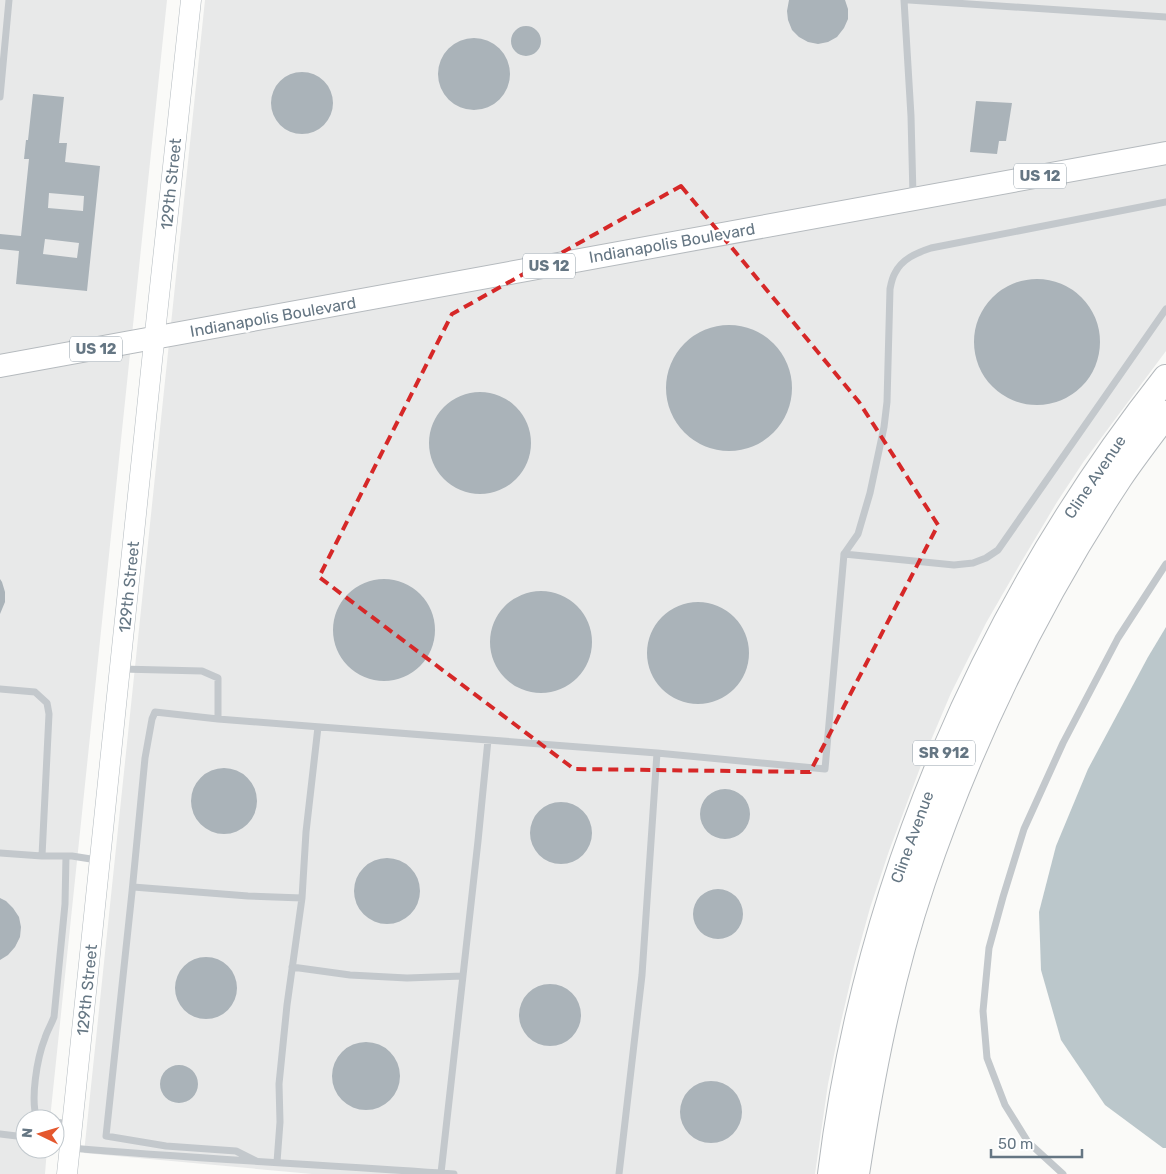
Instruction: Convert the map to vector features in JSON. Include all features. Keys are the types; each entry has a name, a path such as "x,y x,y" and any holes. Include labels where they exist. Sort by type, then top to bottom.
{"highway":[{"name":"Cline Avenue","path":"831,1174 855,1034 881,929 913,830 946,748 990,654 1044,554 1086,488 1166,378"},
{"name":"Cline Avenue","path":"856,1174 868,1096 889,998 922,883 948,810 995,700 1056,580 1120,476 1166,414"}],"main road":[{"name":"129th Street","path":"65,1116 100,860 191,0"},
{"name":"Indianapolis Boulevard","path":"0,366 1166,153"},
{"name":"129th Street","path":"65,1127 70,1148 67,1174"}],"lane":[{"path":"0,97 9,0"},
{"path":"904,0 911,116 913,199"},
{"path":"910,0 1166,17"},
{"path":"256,1160 236,1151 166,1146 106,1136 145,758 155,712 318,727 657,752 825,769 844,554 858,534 870,493 884,428 887,402 890,289 894,273 903,262 914,254 931,248 1166,202"},
{"path":"844,554 954,566 973,563 986,558 998,550 1166,309"},
{"path":"1063,1174 1028,1142 1005,1105 987,1058 983,1011 989,948 1002,897 1024,830 1063,743 1118,638 1166,564"},
{"path":"120,669 202,671 218,678 218,718"},
{"path":"0,689 34,692 47,703 50,714 42,856"},
{"path":"277,1162 280,1122 279,1084 287,1005 302,898 306,832 318,727"},
{"path":"441,1173 488,740"},
{"path":"619,1174 642,975 657,752"},
{"path":"0,853 66,856 100,860"},
{"path":"35,1109 36,1072 55,1009 65,904 66,856"},
{"path":"133,887 248,896 302,898"},
{"path":"292,968 350,975 407,978 463,976"},
{"path":"0,1134 15,1136"},
{"path":"70,1148 454,1174"}],"highlighted area":[{"path":"681,186 859,402 938,525 810,772 574,769 319,577 452,314"}],"shaded area":[{"path":"0,0 167,0 51,1109 15,1109 15,1159 46,1159 45,1174 0,1174"},
{"path":"205,0 1166,0 1166,351 1084,461 1057,502 986,623 951,693 926,752 870,908 854,966 828,1084 815,1174 312,1174 84,1153"},
{"path":"1166,627 1166,1148 1163,1148 1105,1105 1061,1040 1041,970 1039,912 1056,846 1088,769"}],"building":[{"path":"789,0 845,0 848,9 848,19 837,37 828,42 818,44 808,42 792,30 787,11"},
{"path":"526,26 537,30 541,41 537,52 526,56 515,52 511,41 515,30"},
{"path":"481,38 500,48 508,60 510,74 508,88 500,100 488,108 467,110 448,100 440,88 438,67 448,48 460,40"},
{"path":"302,72 314,75 324,81 330,91 333,103 330,115 324,125 314,131 302,134 290,131 280,125 274,115 271,103 274,91 280,81 290,75"},
{"path":"33,94 64,97 59,143 67,143 65,162 100,166 87,291 16,284 19,251 0,249 0,234 21,236 29,159 24,159 26,140 28,140","holes":["49,193 84,196 83,211 48,208","45,239 79,243 77,258 43,254"]},
{"path":"976,101 1012,103 1006,141 999,141 997,154 970,152"},
{"path":"1037,279 1061,284 1072,289 1082,297 1090,307 1095,318 1100,342 1095,366 1090,377 1082,387 1072,395 1061,400 1037,405 1013,400 1002,395 992,387 984,377 979,366 974,342 979,318 984,307 992,297 1002,289 1013,284"},
{"path":"729,325 753,330 764,335 774,343 782,353 787,364 792,388 787,412 782,423 774,433 764,441 753,446 729,451 705,446 694,441 684,433 676,423 671,412 666,388 671,364 676,353 684,343 694,335 705,330"},
{"path":"480,392 500,396 516,407 527,423 531,443 527,463 516,479 500,490 480,494 460,490 444,479 433,463 429,443 433,423 444,407 460,396"},
{"path":"0,579 5,592 5,602 0,614"},
{"path":"384,579 404,583 420,594 431,610 435,630 431,650 420,666 404,677 384,681 364,677 348,666 337,650 333,630 337,610 348,594 364,583"},
{"path":"541,591 561,595 577,606 588,622 592,642 588,662 577,678 561,689 541,693 521,689 505,678 494,662 490,642 494,622 505,606 521,595"},
{"path":"698,602 718,606 734,617 745,633 749,653 745,673 734,689 718,700 698,704 678,700 662,689 651,673 647,653 651,633 662,617 678,606"},
{"path":"217,768 231,768 243,773 252,782 257,794 255,814 248,825 231,834 217,834 205,829 196,820 191,808 191,794 196,782 205,773"},
{"path":"725,789 743,796 750,814 743,832 725,839 707,832 700,814 707,796"},
{"path":"561,802 573,805 583,811 589,821 592,833 589,845 583,855 573,861 561,864 549,861 539,855 533,845 530,833 533,821 539,811 549,805"},
{"path":"380,858 394,858 406,863 415,872 420,884 418,904 411,915 394,924 380,924 368,919 359,910 354,898 354,884 359,872 368,863"},
{"path":"718,889 736,896 743,914 736,932 718,939 700,932 693,914 700,896"},
{"path":"0,898 13,908 19,917 21,927 20,937 15,947 0,960"},
{"path":"206,957 218,960 228,966 234,976 237,988 234,1000 228,1010 218,1016 206,1019 194,1016 184,1010 178,1000 175,988 178,976 184,966 194,960"},
{"path":"550,984 562,987 572,993 578,1003 581,1015 578,1027 572,1037 562,1043 550,1046 538,1043 528,1037 522,1027 519,1015 522,1003 528,993 538,987"},
{"path":"366,1042 379,1045 390,1052 397,1063 400,1076 397,1089 390,1100 379,1107 366,1110 353,1107 342,1100 335,1089 332,1076 335,1063 342,1052 353,1045"},
{"path":"179,1065 186,1066 192,1071 197,1077 197,1091 192,1097 186,1102 179,1103 172,1102 166,1097 161,1091 160,1084 161,1077 166,1071 172,1066"},
{"path":"711,1081 723,1084 733,1090 739,1100 742,1112 739,1124 733,1134 723,1140 711,1143 699,1140 689,1134 683,1124 680,1112 683,1100 689,1090 699,1084"}]}
